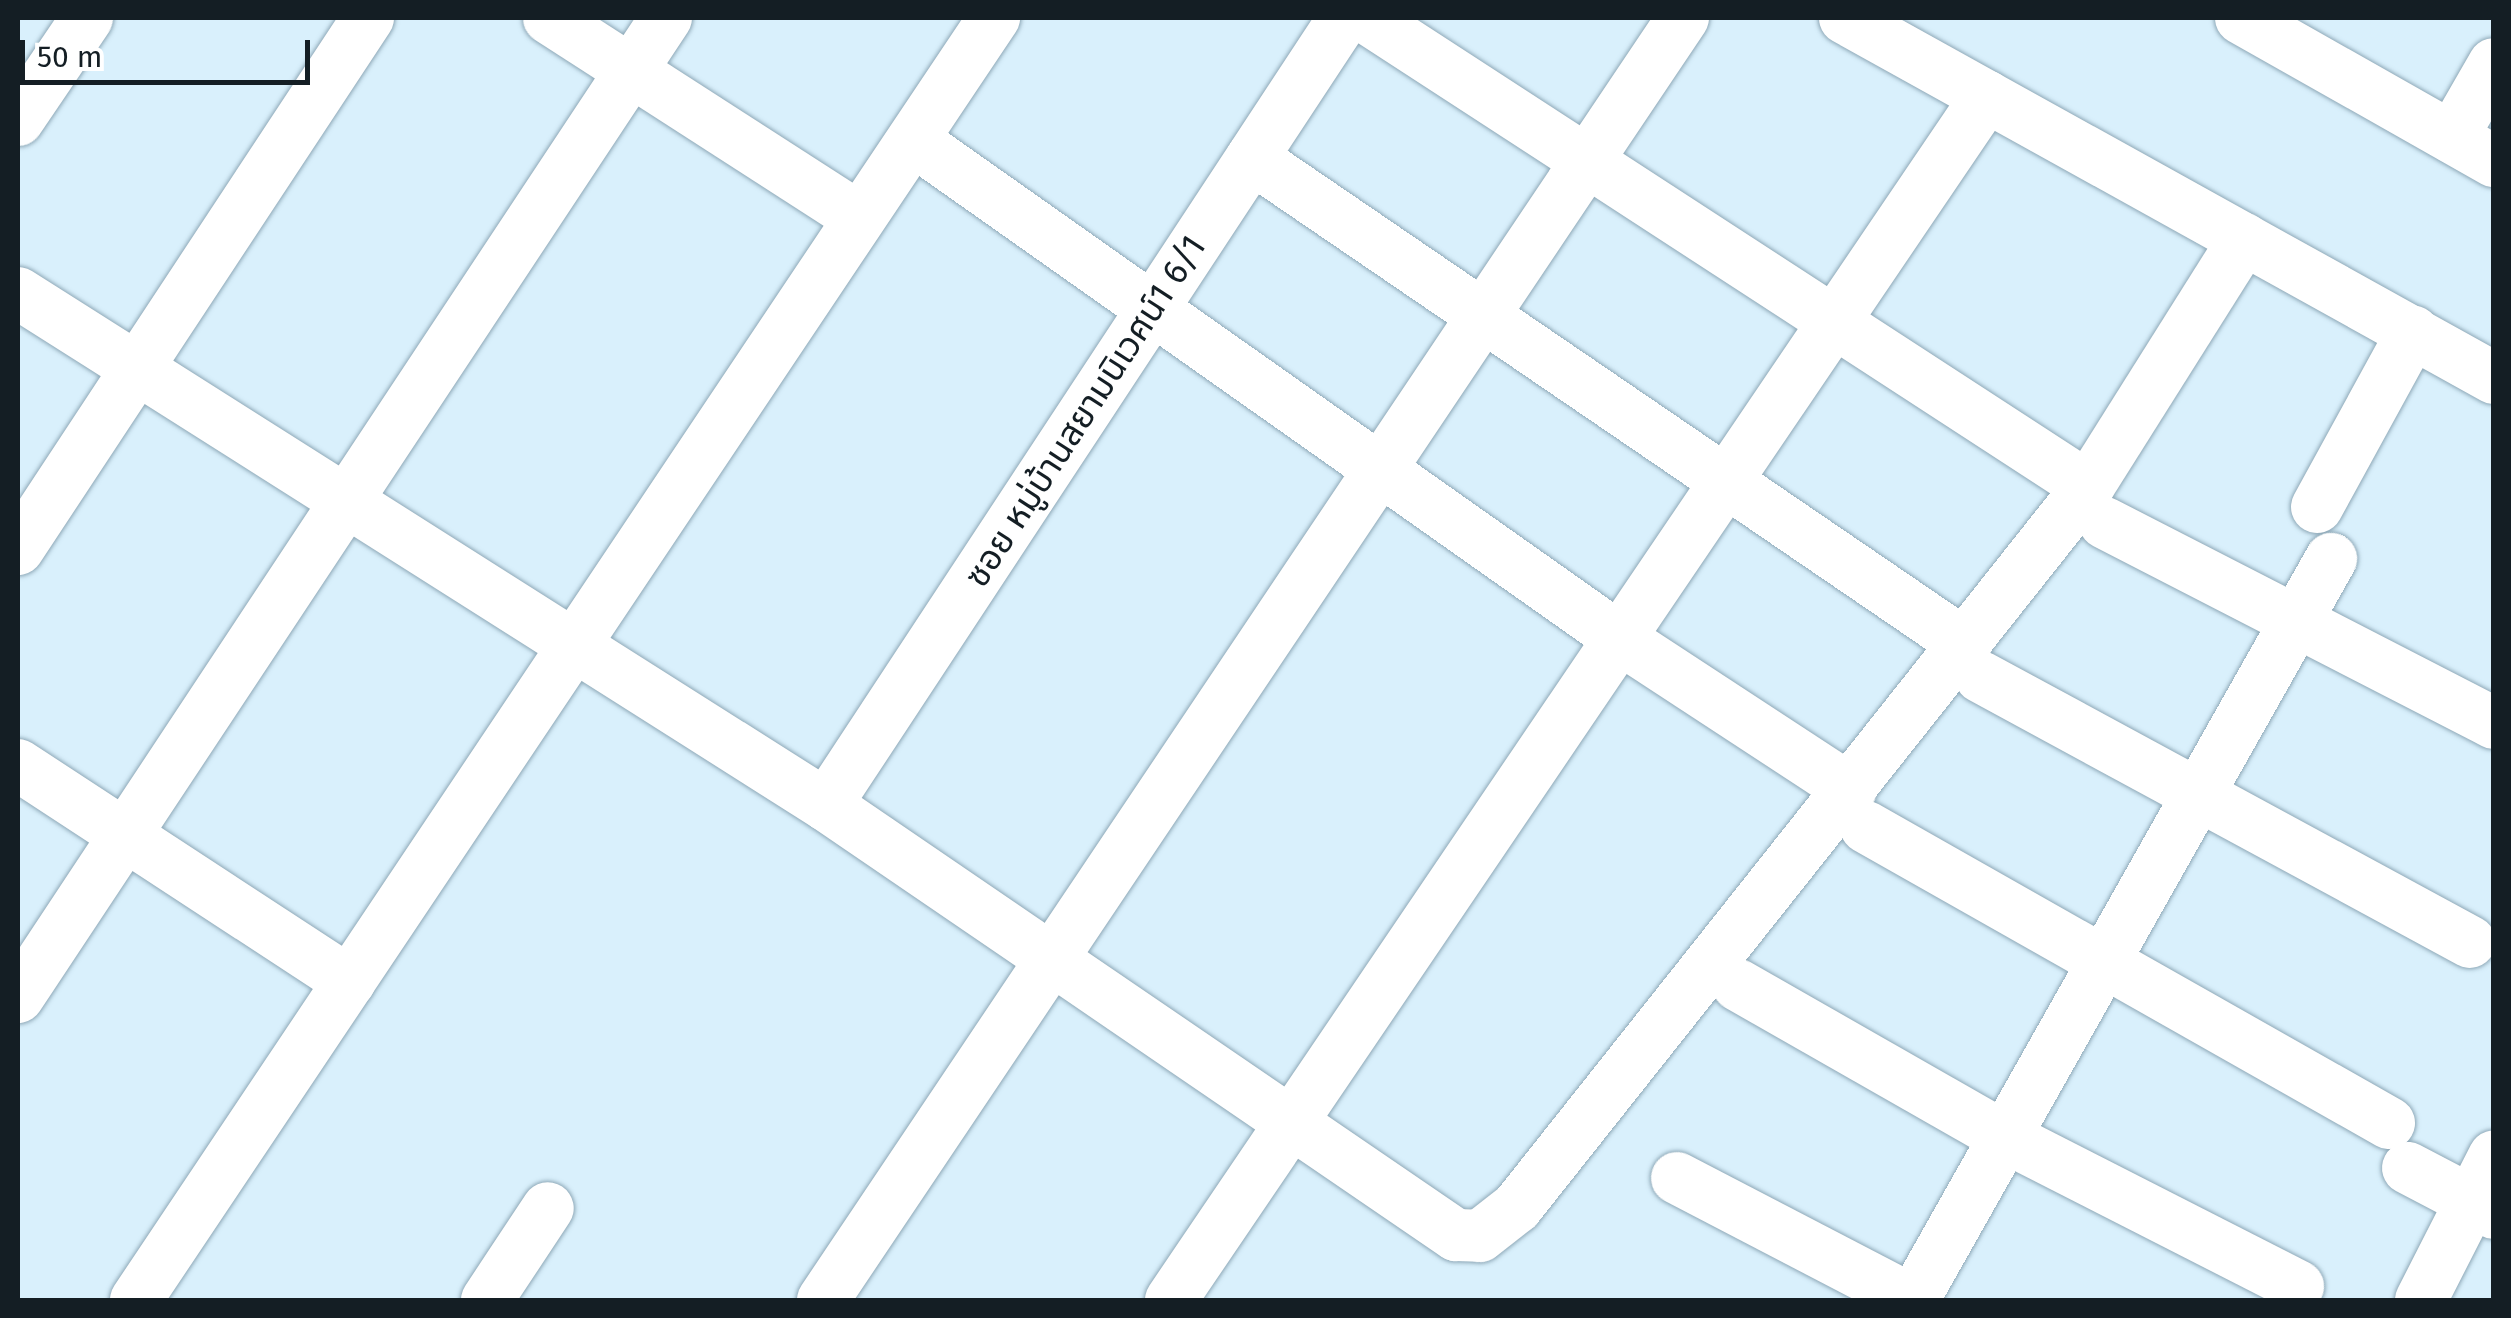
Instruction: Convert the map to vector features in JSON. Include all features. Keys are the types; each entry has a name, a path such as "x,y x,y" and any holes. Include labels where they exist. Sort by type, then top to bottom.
{"street":[{"path":"18,120 88,18"},
{"path":"18,549 368,18"},
{"path":"549,18 860,218"},
{"path":"18,997 666,18"},
{"path":"136,1300 994,18"},
{"name":"ซอย หมู่บ้านสยามนิเวศน์1 6/1","path":"826,804 1344,18"},
{"path":"1367,18 1832,320 2096,505 2296,620 2494,723"},
{"path":"823,1300 1682,18"},
{"path":"1845,18 2494,378"},
{"path":"2241,18 2293,30 2473,148 2494,64"},
{"path":"1172,1300 1986,96"},
{"path":"913,140 1859,808 2398,1145 2486,1190 2421,1300"},
{"path":"1252,158 1726,481 1974,661 2199,792 2470,942"},
{"path":"18,294 826,804 1456,1235 1480,1236 1517,1207 1859,808 2096,505 2244,239"},
{"path":"2317,508 2414,332"},
{"path":"1677,1178 1912,1300 2330,558"},
{"path":"18,765 124,838 350,982"},
{"path":"1738,984 2005,1137 2298,1286"},
{"path":"487,1300 548,1208"}]}
